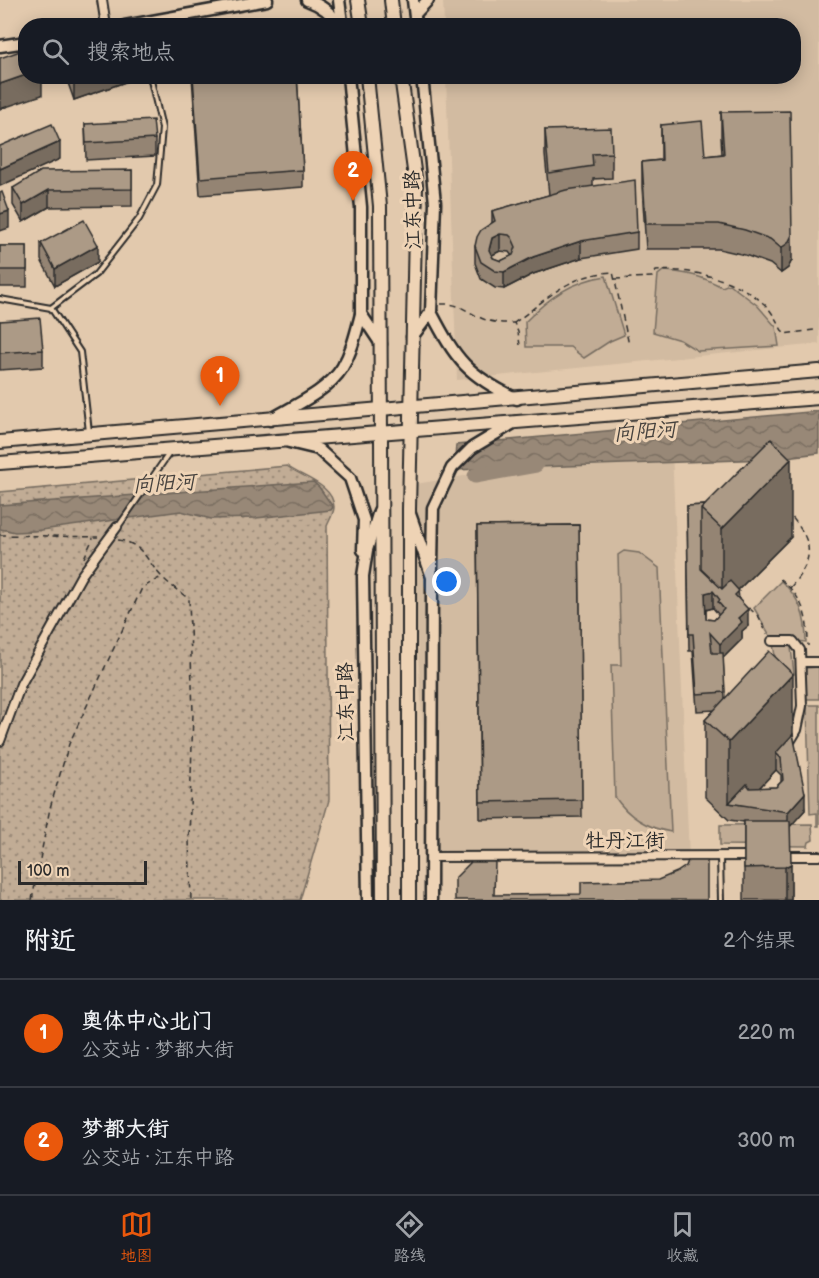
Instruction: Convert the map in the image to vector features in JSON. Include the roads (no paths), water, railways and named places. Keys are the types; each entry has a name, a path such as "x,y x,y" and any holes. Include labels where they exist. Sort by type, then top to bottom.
{"main road":[{"path":"358,0 361,18"},
{"path":"391,0 393,18"},
{"name":"江东中路","path":"368,84 381,206 383,900"},
{"name":"江东中路","path":"402,84 416,185 409,509 409,900"},
{"path":"0,442 411,406 517,399 819,371"},
{"path":"0,462 819,398"}],"street":[{"path":"102,0 105,18"},
{"path":"170,18 267,0"},
{"path":"307,0 316,3 336,18"},
{"path":"339,0 340,18"},
{"path":"413,0 416,18"},
{"path":"417,18 428,0"},
{"path":"0,46 18,43"},
{"path":"270,420 321,389 341,370 352,348 362,314 361,207 349,84"},
{"name":"江东中路","path":"423,84 435,203 431,308"},
{"path":"412,337 431,308"},
{"path":"431,308 448,345 468,369 490,386 517,399"},
{"path":"362,314 381,344"},
{"path":"432,577 433,507 452,468 472,448 516,422"},
{"path":"280,440 318,449 350,478 364,520 363,576"},
{"name":"江东中路","path":"368,900 363,576 367,550 381,505"},
{"name":"江东中路","path":"409,509 432,577 431,900"},
{"path":"0,741 21,684 81,576 117,527"},
{"path":"770,638 793,641 805,662 802,706 797,730 788,746"},
{"path":"805,662 819,662"},
{"name":"牡丹江街","path":"431,857 764,856"},
{"path":"775,856 819,856"}],"lane":[{"path":"51,308 96,274 139,219 157,185 162,128 152,84"},
{"path":"0,299 51,308 80,352 89,435"},
{"path":"117,527 172,448"},
{"path":"720,857 721,900"}],"water":[{"path":"819,411 819,453 770,459 454,470 456,445"},
{"path":"313,482 333,507 331,510 256,518 211,519 181,511 34,531 15,532 0,529 0,505"}],"waterway":[{"name":"向阳河","path":"475,476 536,465"}],"place":[{"name":"梦都大街","path":"353,201"},
{"name":"奥体中心北门","path":"220,406"}]}
